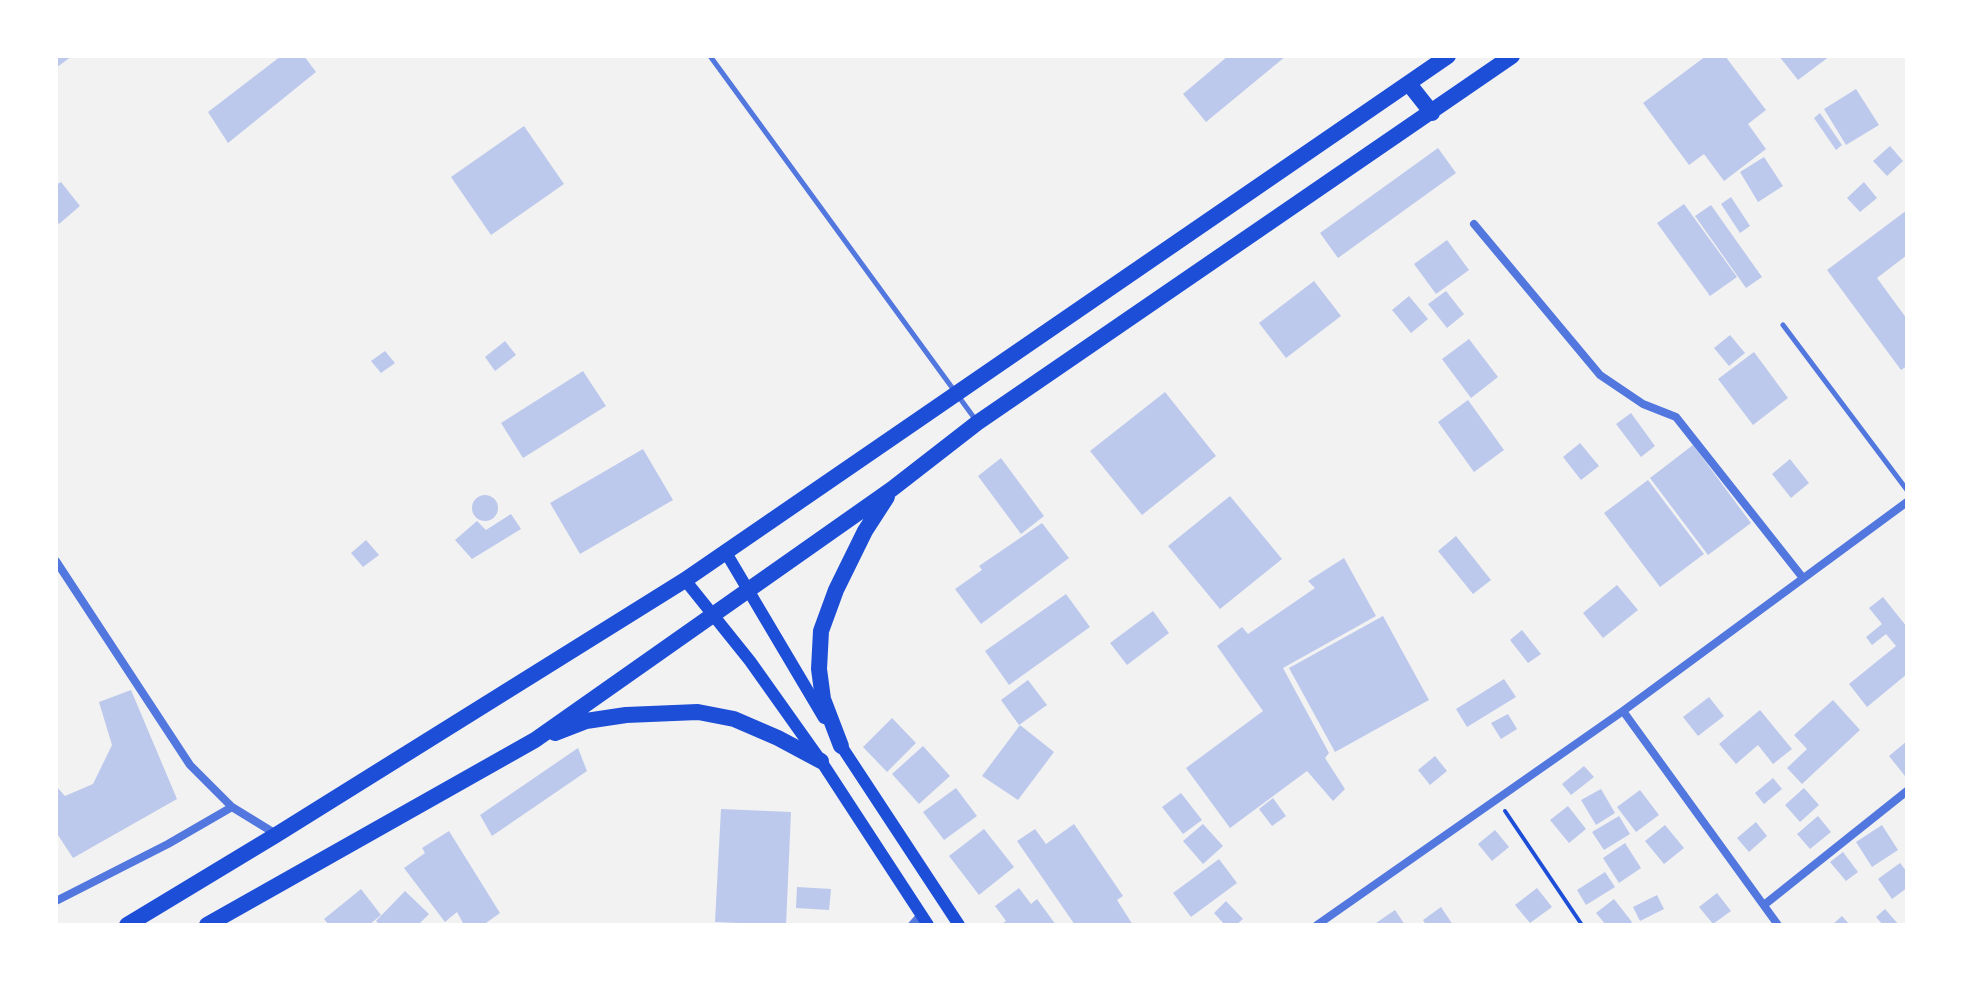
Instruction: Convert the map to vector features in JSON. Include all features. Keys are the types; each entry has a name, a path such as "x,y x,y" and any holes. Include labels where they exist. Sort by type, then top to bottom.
{"highway":[{"path":"127,925 685,580 1448,56"},
{"path":"207,925 535,740 892,489 977,423 1512,56"},
{"path":"1409,84 1432,113"},
{"path":"841,746 823,699 819,669 821,631 836,590 865,531 892,489"},
{"path":"535,740 586,721 626,715 698,712 734,719 821,761"}],"main road":[{"path":"725,551 841,746 959,925"},
{"path":"685,580 713,613 821,761 920,922"}],"street":[{"path":"1474,224 1600,375 1643,404 1676,417 1803,578"},
{"path":"1317,925 1623,711 1907,502"},
{"path":"56,561 190,765 232,807 276,835"},
{"path":"1623,711 1778,925"},
{"path":"1764,905 1907,791"},
{"path":"56,901 168,844 232,807"}],"lane":[{"path":"710,56 977,423"},
{"path":"1783,325 1907,490"}],"path":[{"path":"1497,799 1582,925"}],"building":[{"path":"56,56 72,56 56,68"},
{"path":"281,56 304,56 316,72 228,143 208,112"},
{"path":"1228,56 1286,56 1206,122 1183,94"},
{"path":"1706,56 1725,56 1766,110 1748,124 1766,149 1724,181 1704,154 1689,165 1643,103"},
{"path":"1779,56 1830,56 1798,80"},
{"path":"1856,89 1879,125 1846,145 1824,109"},
{"path":"1820,113 1842,145 1836,150 1814,118"},
{"path":"524,126 564,184 491,235 451,177"},
{"path":"1890,146 1903,161 1887,176 1873,161"},
{"path":"1438,148 1456,173 1338,258 1320,233"},
{"path":"1764,157 1783,186 1758,202 1740,172"},
{"path":"61,182 80,206 59,224 56,220 56,185"},
{"path":"1864,182 1877,198 1860,212 1847,198"},
{"path":"1731,197 1750,226 1740,233 1721,204"},
{"path":"1684,204 1737,277 1710,296 1657,223"},
{"path":"1711,205 1762,277 1746,288 1695,216"},
{"path":"1907,210 1907,255 1877,278 1907,319 1907,366 1901,370 1827,270"},
{"path":"1447,240 1469,270 1436,294 1414,264"},
{"path":"1314,281 1341,316 1286,358 1259,323"},
{"path":"1446,291 1464,314 1447,328 1428,304"},
{"path":"1409,296 1428,319 1411,333 1392,310"},
{"path":"1730,335 1745,353 1729,366 1714,348"},
{"path":"1469,339 1498,377 1471,398 1442,359"},
{"path":"505,341 516,355 495,371 485,357"},
{"path":"385,351 395,363 381,373 371,361"},
{"path":"1754,352 1788,398 1753,425 1718,379"},
{"path":"583,371 606,406 523,458 501,423"},
{"path":"1165,392 1216,456 1142,515 1090,451"},
{"path":"1468,400 1504,450 1474,472 1438,422"},
{"path":"1631,413 1655,446 1641,457 1616,424"},
{"path":"1580,443 1599,466 1581,480 1563,457"},
{"path":"1693,445 1751,523 1708,555 1650,478"},
{"path":"643,449 673,500 580,554 550,503"},
{"path":"1001,458 1044,516 1021,534 978,476"},
{"path":"1790,459 1809,483 1791,498 1772,474"},
{"path":"1648,480 1704,554 1660,587 1604,513"},
{"path":"485,495 494,499 498,508 494,517 485,521 476,517 472,508 476,499"},
{"path":"1230,496 1282,559 1220,609 1168,546"},
{"path":"511,514 521,529 472,559 455,540 477,521 486,530"},
{"path":"1042,523 1069,558 981,624 955,589 982,570 979,566"},
{"path":"1456,536 1491,580 1473,594 1438,551"},
{"path":"366,540 379,555 363,567 351,553"},
{"path":"1344,558 1376,616 1283,668 1329,753 1325,758 1345,789 1333,801 1307,771 1230,828 1186,768 1263,711 1217,646 1242,627 1248,634 1315,588 1308,581"},
{"path":"1617,585 1638,610 1603,638 1583,613"},
{"path":"1066,594 1090,627 1009,685 985,651"},
{"path":"1883,597 1907,627 1907,674 1867,707 1849,684 1896,646 1886,634 1872,645 1866,637 1882,624 1869,608"},
{"path":"1153,611 1169,633 1127,665 1110,643"},
{"path":"1383,616 1429,700 1335,752 1289,668"},
{"path":"1522,630 1541,654 1528,663 1510,640"},
{"path":"1504,679 1516,697 1467,727 1456,709"},
{"path":"1028,680 1047,705 1019,725 1001,700"},
{"path":"131,690 177,799 73,858 56,832 56,786 65,796 93,784 112,745 99,702"},
{"path":"1709,697 1724,716 1698,736 1683,717"},
{"path":"1833,700 1860,730 1802,784 1787,768 1807,749 1794,735"},
{"path":"1760,710 1792,749 1773,764 1758,745 1736,764 1719,744"},
{"path":"1508,714 1517,729 1501,739 1491,723"},
{"path":"892,718 916,743 887,772 863,747"},
{"path":"1020,725 1054,752 1018,800 982,776"},
{"path":"1907,741 1907,775 1905,776 1889,756"},
{"path":"923,746 950,776 919,804 892,774"},
{"path":"578,748 587,771 492,836 480,815"},
{"path":"1435,756 1447,771 1430,785 1418,770"},
{"path":"1584,766 1594,777 1571,795 1562,784"},
{"path":"1773,778 1782,789 1764,804 1755,793"},
{"path":"956,788 977,816 944,840 923,812"},
{"path":"1804,788 1819,805 1800,822 1785,805"},
{"path":"1601,789 1615,813 1596,825 1581,800"},
{"path":"1640,790 1659,815 1636,832 1617,807"},
{"path":"1181,793 1202,820 1183,834 1162,807"},
{"path":"1273,798 1286,816 1272,826 1259,809"},
{"path":"1568,806 1586,829 1569,843 1550,820"},
{"path":"721,809 791,812 786,925 715,922"},
{"path":"1619,816 1630,834 1604,850 1592,832"},
{"path":"1818,816 1831,832 1810,849 1797,834"},
{"path":"1756,822 1767,836 1749,852 1737,838"},
{"path":"1074,824 1123,896 1117,900 1133,925 1075,925 1017,841 1035,829 1046,844"},
{"path":"1203,824 1223,846 1203,864 1183,841"},
{"path":"1665,825 1684,848 1664,864 1645,841"},
{"path":"1882,825 1898,850 1872,867 1856,842"},
{"path":"984,829 1014,867 979,895 949,856"},
{"path":"1495,830 1509,847 1492,861 1478,844"},
{"path":"449,831 500,913 483,925 464,925 457,912 445,922 404,868 425,853 422,848"},
{"path":"1625,843 1641,868 1619,883 1603,858"},
{"path":"1843,852 1858,872 1846,881 1830,862"},
{"path":"1219,859 1237,883 1191,917 1173,893"},
{"path":"1900,863 1907,872 1907,888 1892,899 1878,879"},
{"path":"1605,872 1615,887 1586,905 1577,890"},
{"path":"797,887 831,889 829,910 796,908"},
{"path":"1019,888 1031,904 1037,899 1056,925 1000,925 1006,921 995,906"},
{"path":"1537,888 1552,907 1530,923 1515,905"},
{"path":"361,889 381,915 369,925 329,925 324,919"},
{"path":"405,891 429,914 418,925 380,925 376,921"},
{"path":"1717,893 1731,911 1713,924 1699,907"},
{"path":"1657,895 1664,909 1640,921 1633,907"},
{"path":"1614,899 1632,922 1629,925 1606,925 1596,913"},
{"path":"1226,901 1243,919 1236,925 1225,925 1214,913"},
{"path":"1441,907 1453,925 1426,925 1423,920"},
{"path":"1885,909 1899,925 1883,925 1876,917"},
{"path":"1395,910 1405,925 1373,925"},
{"path":"1842,916 1850,925 1832,925"}]}
